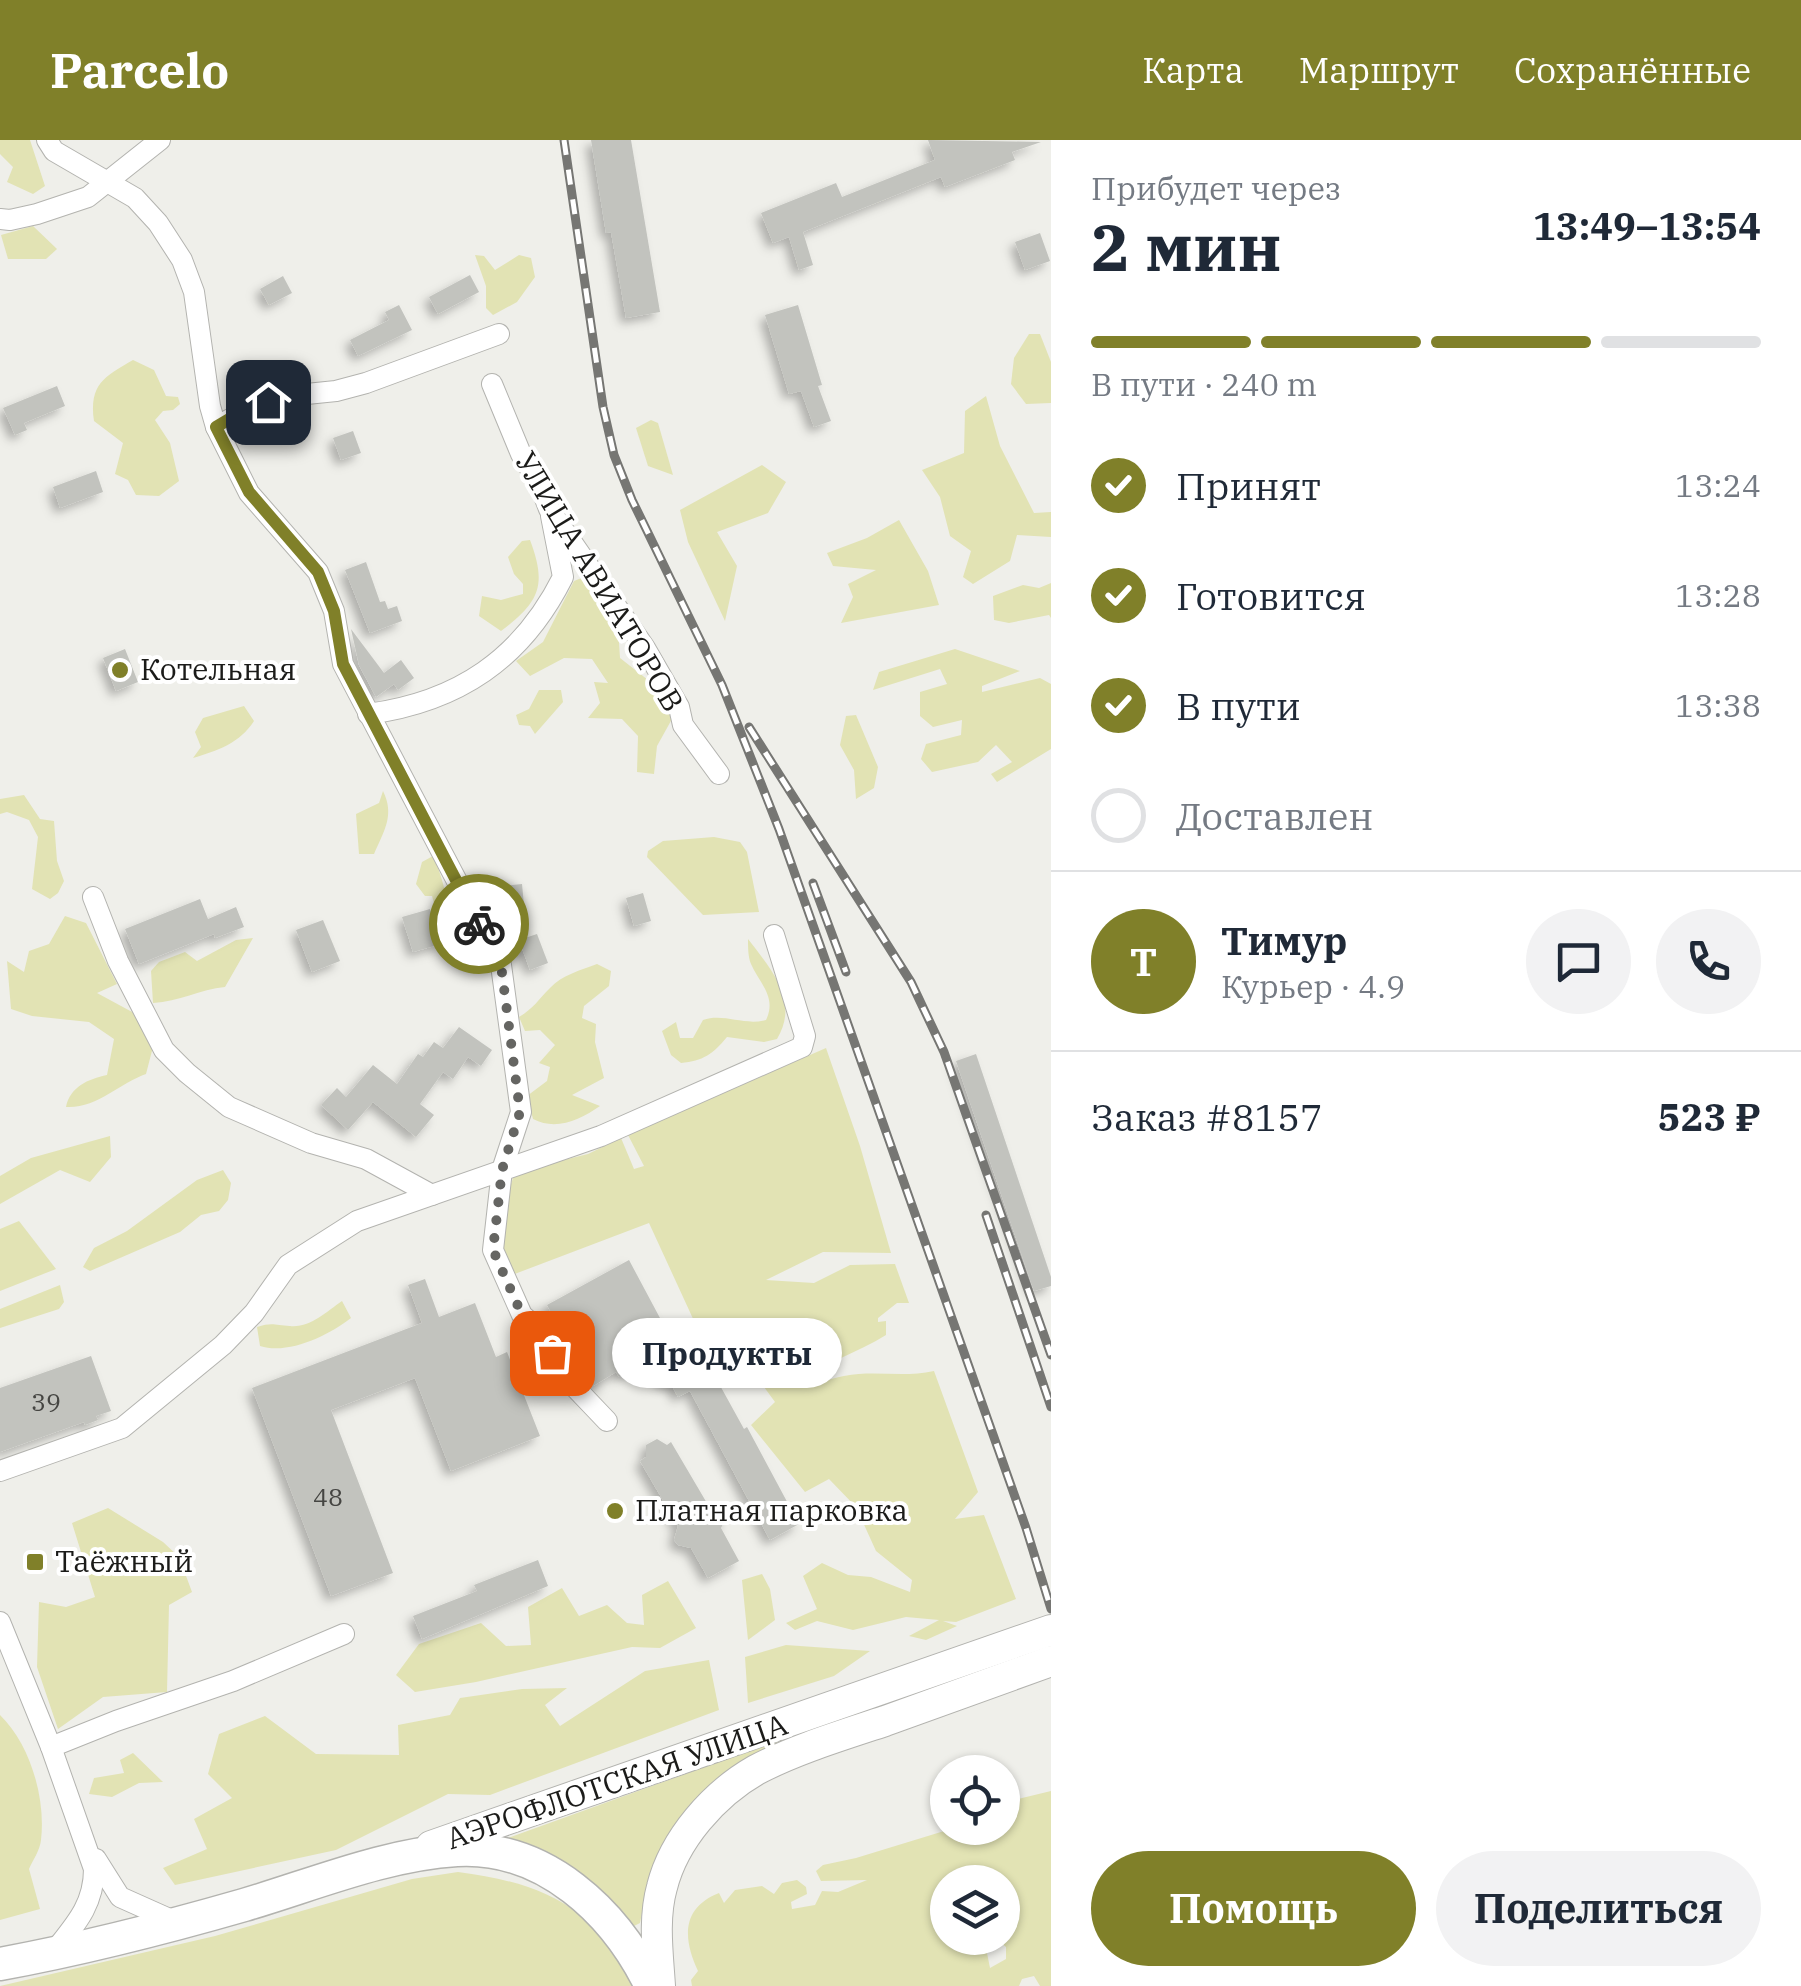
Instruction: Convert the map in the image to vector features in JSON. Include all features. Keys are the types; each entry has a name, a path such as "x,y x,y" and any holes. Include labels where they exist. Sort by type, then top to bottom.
{"main road":[{"name":"АЭРОФЛОТСКАЯ УЛИЦА","path":"0,1964 179,1923 363,1870 1051,1630"},
{"name":"АЭРОФЛОТСКАЯ УЛИЦА","path":"660,1986 657,1931 662,1887 692,1828 717,1799 756,1770 1051,1661"},
{"path":"363,1870 420,1855 459,1850 514,1857 553,1874 582,1894 613,1924 651,1986"}],"street":[{"path":"47,140 54,151 135,198 158,223 182,260 194,292 216,427 249,492 318,572 334,611 343,664 501,965 520,1112 502,1170 493,1250 522,1315 537,1328 566,1378 607,1421"},
{"path":"0,218 24,217 88,197 160,140"},
{"path":"216,427 248,408 288,396 366,384 499,334"},
{"name":"УЛИЦА АВИАТОРОВ","path":"492,384 520,454 540,483 549,509 645,648 679,708 683,725 719,774"},
{"path":"368,714 403,710 469,684 514,649 537,622 563,577 549,509"},
{"path":"93,897 118,961 164,1050 187,1073 229,1108 312,1143 366,1159 432,1194"},
{"path":"0,1471 122,1428 223,1346 254,1313 288,1265 357,1221 601,1136 802,1046 806,1036 774,935"},
{"path":"0,1622 51,1747 94,1869 84,1914 52,1954"},
{"path":"51,1747 234,1681 344,1634"},
{"path":"86,1840 120,1897 179,1923"}],"green space":[{"path":"0,140 30,140 45,186 33,194 7,182 13,167 0,154"},
{"path":"33,226 57,249 46,259 8,259 1,235"},
{"path":"475,255 484,256 495,270 519,255 531,258 535,277 517,302 493,315 486,308 486,286"},
{"path":"1029,334 1040,334 1051,362 1051,403 1026,404 1011,384 1014,358"},
{"path":"133,360 154,370 166,396 178,397 180,404 163,411 155,420 170,443 179,481 159,496 136,495 128,480 115,474 123,443 94,421 96,390"},
{"path":"986,396 1000,446 1034,513 1051,512 1051,537 1017,535 1010,561 973,584 963,577 971,551 950,536 940,497 922,470 964,453 965,411"},
{"path":"651,420 658,423 673,475 648,466 636,428"},
{"path":"762,465 786,482 768,513 717,532 737,566 725,621 688,542 680,510"},
{"path":"899,520 928,571 939,605 841,623 853,597 848,584 876,570 833,566 827,553 867,538"},
{"path":"530,540 538,569 536,592 524,611 501,631 479,616 482,596 501,600 523,594 523,584 514,574 508,557 522,541"},
{"path":"584,577 618,626 620,658 648,680 671,707 672,719 657,746 654,774 637,772 638,736 622,719 588,718 600,703 594,682 608,683 592,659 564,658 530,676 516,661 543,642 574,581"},
{"path":"1051,583 1051,618 1049,615 1009,623 994,620 993,596 1023,585 1039,588"},
{"path":"955,649 1020,671 982,686 982,692 1040,678 1051,684 1051,749 997,782 991,774 1012,762 996,745 978,762 932,772 921,759 926,744 961,735 962,720 933,727 920,716 920,692 947,684 940,669 873,690 879,672"},
{"path":"539,690 561,690 563,702 535,734 530,726 519,725 516,715 529,709"},
{"path":"244,706 254,721 248,729 227,745 193,758 201,747 195,732 203,718"},
{"path":"856,715 878,767 874,788 856,799 854,770 840,745 846,716"},
{"path":"383,791 388,808 384,830 374,854 359,854 356,814 379,803"},
{"path":"24,795 40,819 54,821 57,861 64,881 50,899 32,889 38,837 29,820 7,812 0,814 0,799"},
{"path":"714,837 740,842 747,852 759,912 703,915 647,857 648,851 663,841"},
{"path":"433,856 460,934 468,933 484,953 479,960 447,933 432,896 425,896 416,884 422,862"},
{"path":"65,916 86,923 117,984 97,993 134,1013 154,1043 146,1074 77,1107 66,1107 71,1094 81,1085 107,1075 114,1039 89,1022 32,1016 11,1009 7,961 24,972 29,951 49,944"},
{"path":"253,938 225,987 153,1003 151,971 159,962 185,952 197,961 236,940"},
{"path":"748,939 773,974 784,999 783,1025 777,1039 764,1042 727,1037 707,1056 681,1063 671,1055 662,1031 676,1022 680,1038 693,1038 703,1020 766,1020 770,1004 750,961"},
{"path":"597,964 611,971 609,986 584,1006 582,1018 596,1024 595,1042 604,1078 572,1095 600,1106 568,1122 550,1124 533,1119 527,1096 547,1081 550,1067 539,1063 555,1045 540,1030 525,1031 519,1017 560,980"},
{"path":"826,1048 891,1253 823,1252 766,1280 814,1283 850,1265 895,1264 909,1303 897,1303 878,1318 878,1322 886,1321 886,1335 796,1383 814,1384 855,1374 934,1371 978,1492 955,1519 984,1515 1016,1599 956,1622 943,1621 957,1626 926,1640 909,1636 939,1620 906,1617 853,1630 817,1621 795,1630 786,1623 817,1609 803,1576 822,1563 848,1575 871,1577 910,1592 912,1580 876,1551 856,1507 829,1479 805,1492 751,1425 775,1402 751,1369 712,1360 649,1223 512,1275 503,1248 503,1212 515,1172 588,1154 621,1138 634,1169 644,1166 628,1135"},
{"path":"110,1136 111,1157 90,1182 60,1170 0,1204 0,1176 31,1158"},
{"path":"223,1170 231,1183 228,1200 219,1211 201,1215 180,1232 90,1271 83,1267 94,1248 127,1231 197,1180"},
{"path":"19,1221 56,1269 0,1291 0,1229"},
{"path":"60,1285 64,1302 59,1309 0,1328 0,1309"},
{"path":"342,1301 351,1318 331,1331 295,1346 260,1346 257,1327 304,1324"},
{"path":"108,1508 163,1542 179,1557 192,1592 169,1605 167,1692 103,1697 58,1729 37,1667 39,1602 66,1607 95,1597 72,1523"},
{"path":"762,1574 770,1589 775,1620 748,1640 742,1580"},
{"path":"668,1581 696,1628 660,1648 632,1647 415,1692 396,1675 419,1644 481,1623 506,1646 531,1645 528,1607 562,1588 579,1616 607,1605 627,1623 644,1625 642,1595"},
{"path":"1044,1644 1047,1651 759,1757 664,1846 649,1877 640,1923 634,1926 500,1841"},
{"path":"786,1645 870,1651 834,1676 748,1703 745,1657"},
{"path":"709,1660 719,1710 490,1795 448,1794 336,1850 175,1885 163,1868 207,1849 194,1819 232,1798 208,1774 219,1734 265,1716 316,1754 399,1755 398,1725 450,1715 460,1698 522,1689 567,1688 545,1705 560,1726 645,1671"},
{"path":"0,1715 20,1741 34,1773 42,1824 40,1844 29,1869 40,1909 0,1920"},
{"path":"133,1753 163,1782 139,1783 112,1797 89,1794 94,1778 124,1773 120,1760"},
{"path":"1051,1791 1051,1986 1040,1986 1034,1976 1022,1979 1019,1986 692,1986 691,1980 698,1971 690,1947 689,1926 698,1907 707,1899 719,1893 724,1903 735,1890 762,1886 774,1894 782,1883 797,1880 806,1887 807,1894 791,1902 792,1909 815,1905 822,1891 838,1892 867,1880 821,1881 816,1871 823,1865 930,1835 930,1845 1020,1845 1020,1799"},
{"path":"458,1872 515,1883 562,1903 601,1936 632,1986 0,1986 215,1936 412,1879"}],"building":[{"path":"591,140 631,140 660,312 626,318 611,232 606,233"},
{"path":"928,140 1041,142 1012,152 1015,160 945,187 941,177 803,232 813,265 799,270 789,237 773,243 761,213 836,183 842,197 935,160"},
{"path":"1040,233 1050,261 1025,270 1015,242"},
{"path":"470,275 479,292 438,314 429,297"},
{"path":"283,276 292,293 269,305 260,289"},
{"path":"399,305 412,330 358,356 350,340 389,320 385,312"},
{"path":"798,305 831,421 814,427 801,391 789,394 765,315"},
{"path":"57,386 65,406 24,423 27,430 15,435 3,408"},
{"path":"353,431 361,453 341,460 333,438"},
{"path":"96,471 103,492 60,508 53,487"},
{"path":"366,562 380,602 385,601 388,609 397,606 402,621 370,633 345,570"},
{"path":"351,629 384,673 401,660 414,678 398,690 394,684 376,697 359,665"},
{"name":"Котельная","path":"125,649 138,682 116,691 103,658"},
{"path":"522,884 525,915 499,918 497,901 504,900 502,886"},
{"path":"643,893 651,921 634,926 626,898"},
{"path":"200,899 208,919 236,907 244,927 215,938 214,934 139,964 125,929"},
{"path":"430,909 441,944 413,952 402,917"},
{"path":"323,920 340,961 312,972 296,930"},
{"path":"537,934 548,963 530,970 519,940"},
{"path":"459,1027 492,1050 481,1066 468,1057 453,1079 443,1072 420,1104 434,1115 416,1137 373,1102 348,1130 321,1105 337,1088 346,1097 373,1065 397,1084 418,1054 423,1057 434,1042 443,1048"},
{"path":"976,1054 1051,1277 1051,1286 1034,1291 956,1061"},
{"path":"629,1260 676,1348 686,1343 708,1385 717,1380 799,1524 770,1540 690,1391 678,1397 670,1382 664,1385 650,1359 619,1377 616,1372 593,1386 590,1383 547,1305"},
{"path":"425,1279 439,1317 475,1303 496,1357 507,1352 540,1436 451,1471 415,1378 331,1410 393,1573 331,1596 252,1388 422,1323 408,1285"},
{"path":"91,1356 111,1411 85,1425 84,1422 0,1452 0,1388"},
{"path":"657,1439 667,1445 671,1442 711,1510 724,1510 727,1516 721,1528 739,1561 708,1578 691,1548 674,1540 678,1526 640,1461 646,1457 646,1445"},
{"path":"538,1560 548,1586 422,1639 413,1616 477,1591 474,1585"}],"railway":[{"path":"564,140 603,407 614,455 722,685 779,829 1026,1528 1051,1609"},
{"path":"749,727 911,982 944,1052 1051,1355"},
{"path":"813,883 846,972"},
{"path":"986,1215 1051,1407"}],"way so far":[{"path":"479,924 501,965 520,1112 502,1170 493,1250 522,1315 537,1328 552,1353"}],"place":[{"name":"Котельная","path":"120,670"},
{"name":"Продукты","path":"552,1353"},
{"name":"Платная парковка","path":"615,1511"},
{"name":"Таёжный","path":"35,1562"}],"route":[{"path":"268,402 248,408 216,427 249,492 318,572 334,611 343,664 479,924"}]}
